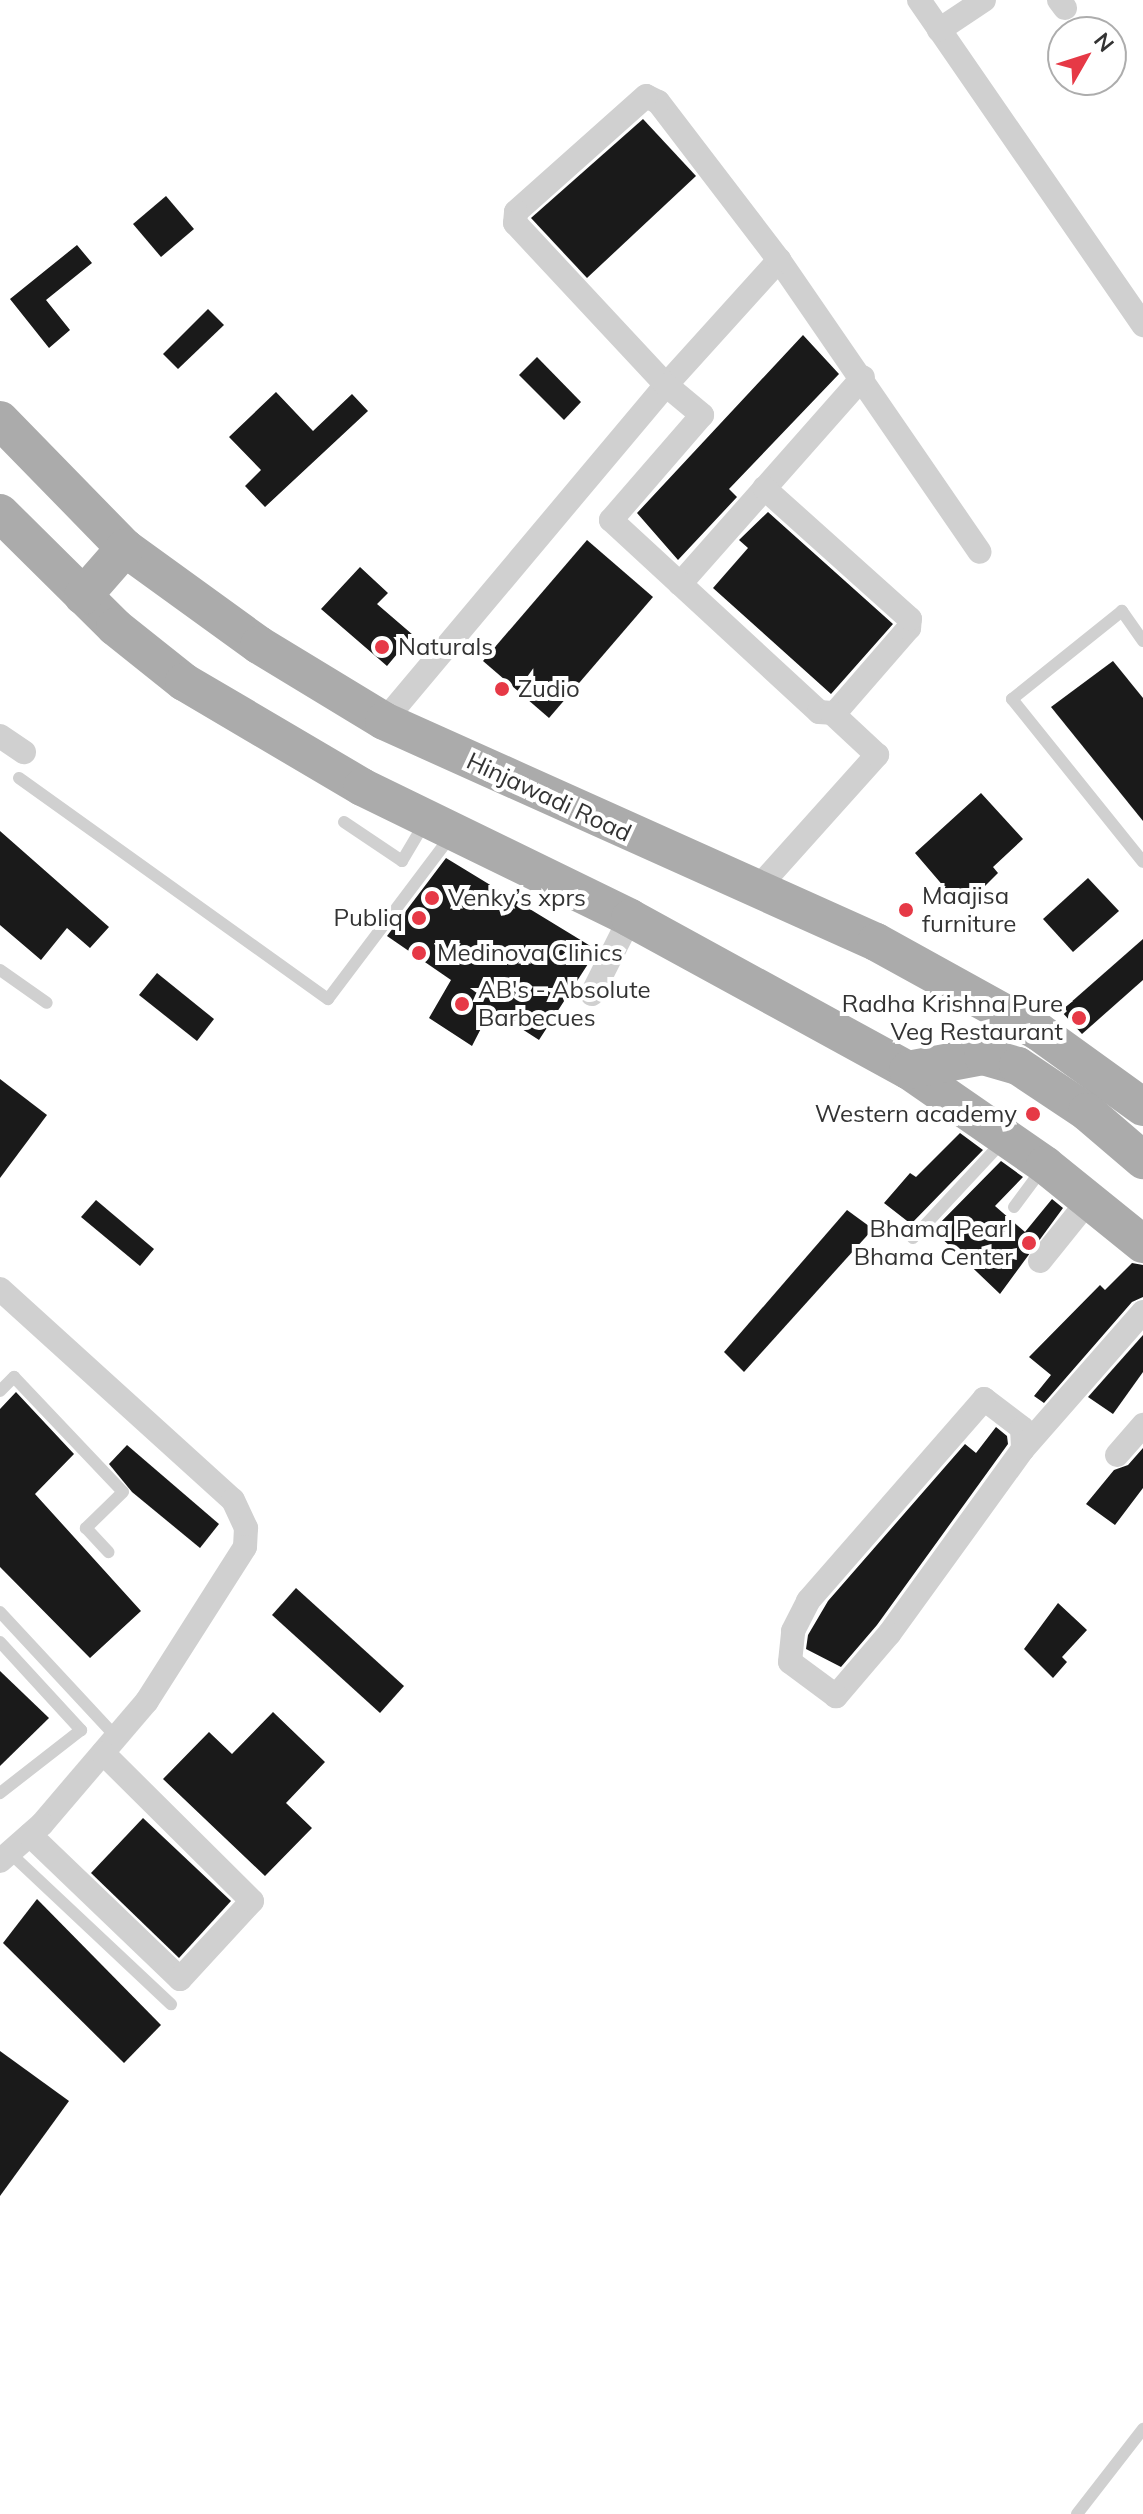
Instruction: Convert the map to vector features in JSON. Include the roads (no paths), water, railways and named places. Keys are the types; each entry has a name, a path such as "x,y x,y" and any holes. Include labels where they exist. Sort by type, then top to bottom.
{"main road":[{"name":"Hinjawadi Road","path":"0,420 125,548 259,645 384,721 755,891 876,942 972,991 1117,1084 1143,1107"},
{"path":"0,513 83,596 184,682 349,780 630,918 908,1070 1045,1165 1143,1244"},
{"path":"83,596 125,548"},
{"path":"908,1070 983,1056 1018,1066 1087,1112 1143,1160"}],"street":[{"path":"919,0 1143,325"},
{"path":"939,30 984,0"},
{"path":"755,891 877,755 832,713 819,712 611,520 702,415 666,385 520,234 516,212 646,96 658,102 779,260 863,377 980,552"},
{"path":"384,721 666,385 779,260"},
{"path":"680,584 863,377"},
{"path":"764,488 910,619 909,628 851,700 832,713"},
{"path":"0,736 24,752"},
{"path":"592,994 630,918"},
{"path":"1040,1261 1089,1200"},
{"path":"0,1289 233,1500 246,1528 245,1547 147,1701 30,1835 5,1857"},
{"path":"1023,1449 1022,1428 984,1399 808,1601 793,1631 790,1662 836,1696 889,1634 1023,1449 1143,1312"},
{"path":"1117,1455 1143,1425"},
{"path":"30,1835 180,1979 252,1901 110,1745"}],"lane":[{"path":"1143,641 1122,611 1012,699 1143,862"},
{"path":"19,778 328,999 441,824"},
{"path":"344,822 402,861 441,824"},
{"path":"0,970 47,1003"},
{"path":"913,1238 1005,1138"},
{"path":"1014,1207 1045,1165"},
{"path":"0,1391 14,1377 123,1492 86,1528 108,1552"},
{"path":"0,1612 110,1745"},
{"path":"0,1642 81,1730 0,1793"},
{"path":"5,1857 171,2004"},
{"path":"1077,2514 1143,2429"}],"place":[{"name":"Naturals","path":"382,647"},
{"name":"Zudio","path":"502,689"},
{"name":"Venky’s xprs","path":"432,898"},
{"name":"Maajisa furniture","path":"906,910"},
{"name":"Publiq","path":"419,918"},
{"name":"Medinova Clinics","path":"419,953"},
{"name":"AB's - Absolute Barbecues","path":"462,1004"},
{"name":"Radha Krishna Pure Veg Restaurant","path":"1079,1018"},
{"name":"Western academy","path":"1033,1114"},
{"name":"Bhama Pearl Bhama Center","path":"1029,1243"}]}
